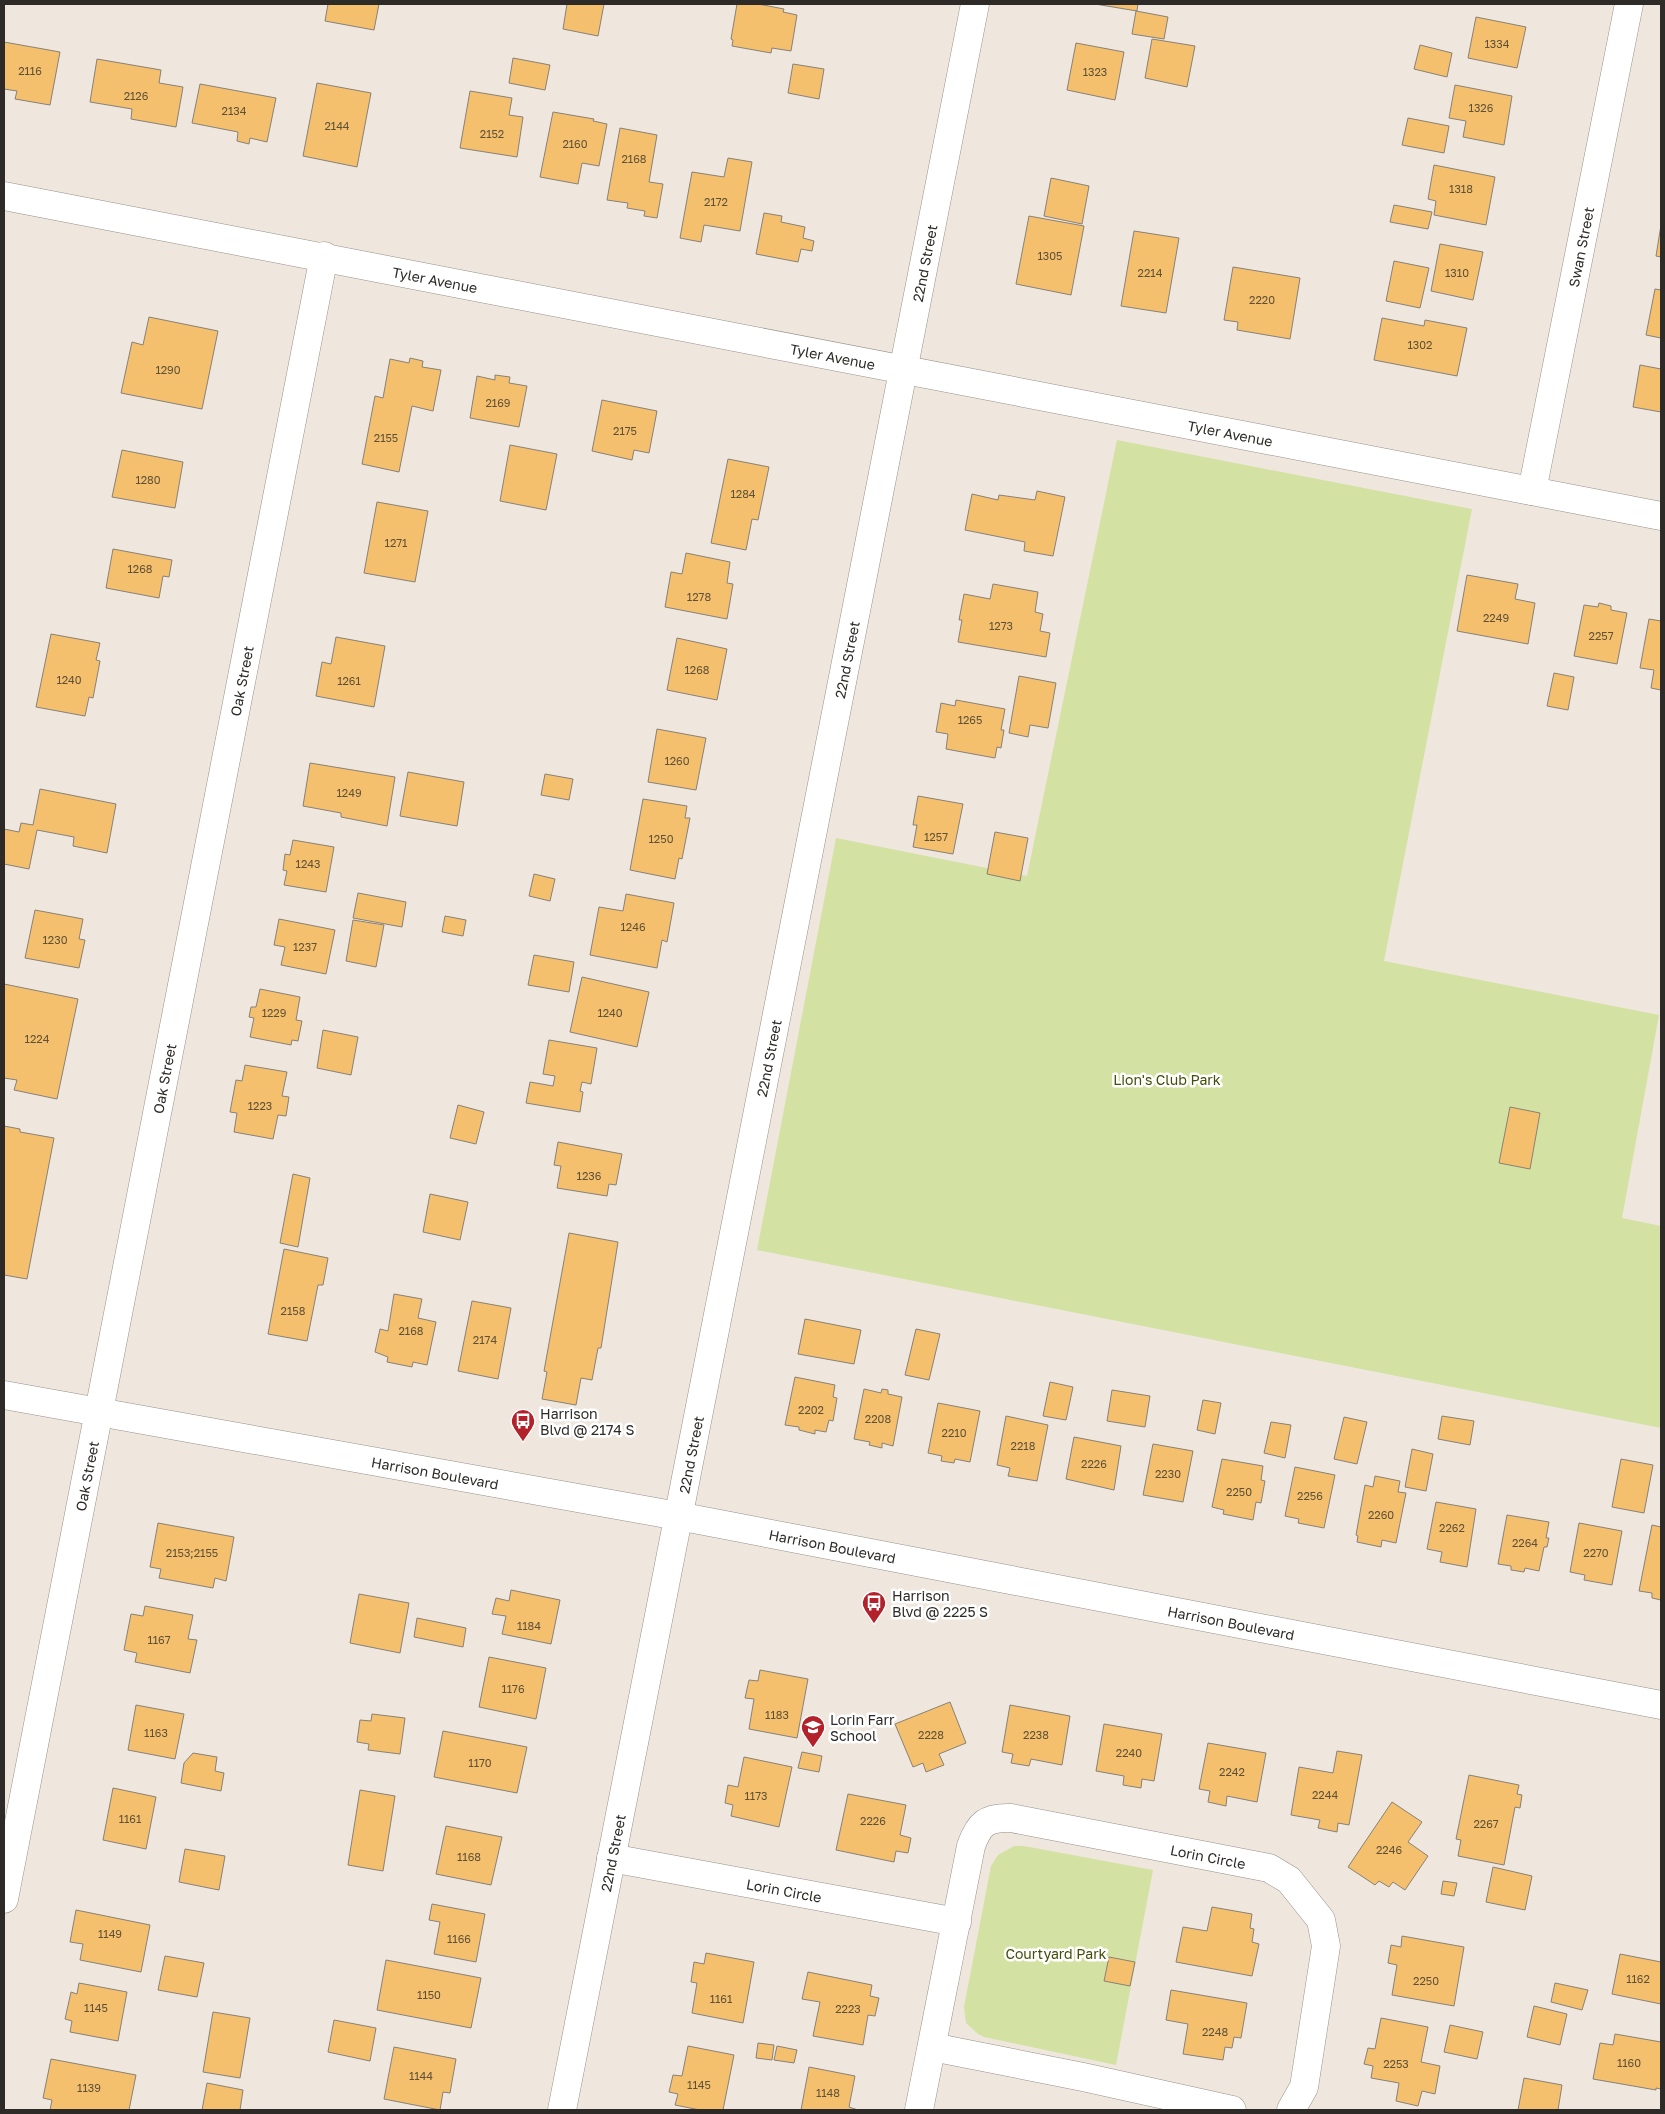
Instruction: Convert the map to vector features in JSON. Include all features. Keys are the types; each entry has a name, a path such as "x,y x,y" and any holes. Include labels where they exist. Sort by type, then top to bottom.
{"street":[{"name":"22nd Street","path":"562,2110 975,4"},
{"name":"Swan Street","path":"1532,491 1629,4"},
{"name":"Tyler Avenue","path":"4,196 324,256 1661,516"},
{"name":"Oak Street","path":"4,1899 324,256"},
{"name":"Harrison Boulevard","path":"4,1395 678,1516 1661,1705"},
{"name":"Lorin Circle","path":"919,2110 971,1846 977,1830 985,1822 998,1817 1268,1868 1289,1880 1320,1920 1326,1946 1304,2087 1291,2110"},
{"name":"Lorin Circle","path":"611,1858 957,1922"},
{"path":"932,2047 1083,2077 1232,2110"}],"green space":[{"name":"Lion's Club Park","path":"1117,440 1472,509 1384,961 1659,1015 1622,1218 1661,1226 1661,1428 757,1250 836,838 1027,876"},
{"name":"Courtyard Park","path":"1014,1846 1024,1846 1153,1870 1116,2065 984,2037 966,2023 964,2007 991,1866 998,1855"}],"building":[{"path":"328,4 379,4 374,30 325,21"},
{"path":"567,4 604,4 598,36 563,29"},
{"path":"737,4 758,4 784,9 783,12 797,15 791,51 772,48 771,53 732,46 733,40 731,39"},
{"path":"1095,4 1138,4 1137,11"},
{"path":"1136,11 1168,17 1164,39 1132,34"},
{"path":"1476,17 1526,27 1517,68 1468,58"},
{"path":"1152,39 1195,46 1187,87 1145,78"},
{"path":"4,42 60,52 50,105 15,99 17,91 4,89"},
{"path":"1076,43 1124,52 1115,100 1067,90"},
{"path":"1420,45 1452,53 1447,77 1414,69"},
{"path":"513,58 550,65 545,90 509,83"},
{"path":"97,59 161,70 159,83 183,87 176,127 131,119 132,109 90,102"},
{"path":"793,64 824,69 819,99 788,93"},
{"path":"317,83 371,93 357,167 303,156"},
{"path":"200,84 276,98 267,142 250,138 249,144 237,141 238,132 192,123"},
{"path":"1455,85 1512,96 1504,145 1463,137 1466,121 1449,118"},
{"path":"470,91 512,98 509,115 523,117 517,157 460,148"},
{"path":"553,112 594,119 593,121 607,124 599,166 582,163 578,184 540,177"},
{"path":"1408,118 1449,126 1444,153 1402,145"},
{"path":"620,128 657,135 649,182 663,184 657,218 644,216 645,211 627,208 628,203 607,200"},
{"path":"728,158 752,162 740,231 704,225 701,242 680,238 692,172 724,177"},
{"path":"1434,165 1495,177 1486,225 1434,215 1436,201 1428,199"},
{"path":"1051,178 1089,186 1082,224 1044,216"},
{"path":"1394,205 1432,212 1428,229 1390,222"},
{"path":"764,213 782,216 781,222 805,227 803,238 814,241 812,251 801,249 798,262 756,254"},
{"path":"1029,216 1084,226 1071,295 1016,284"},
{"path":"1661,225 1661,257 1656,256"},
{"path":"1134,231 1179,238 1166,313 1121,306"},
{"path":"1440,244 1483,252 1473,300 1431,291"},
{"path":"1394,261 1429,268 1420,308 1386,301"},
{"path":"1233,267 1300,278 1290,339 1237,330 1238,322 1224,320"},
{"path":"1655,289 1661,290 1661,338 1646,335"},
{"path":"149,317 218,331 202,409 121,393 132,342 143,345"},
{"path":"1382,318 1424,326 1425,320 1467,328 1457,376 1374,360"},
{"path":"410,358 423,361 422,367 441,370 433,411 412,406 399,472 362,464 375,396 383,398 390,359 409,363"},
{"path":"1640,365 1661,369 1661,412 1633,407"},
{"path":"495,375 510,377 509,383 527,386 519,427 470,418 477,376 495,380"},
{"path":"602,400 657,411 649,453 634,450 632,460 592,451"},
{"path":"510,445 557,454 546,510 500,501"},
{"path":"122,450 183,462 175,508 112,497"},
{"path":"728,459 769,467 758,520 752,519 746,550 711,543"},
{"path":"1037,491 1065,497 1053,556 1024,551 1025,542 965,530 972,494 998,500 999,495 1035,500"},
{"path":"377,502 428,511 415,582 364,573"},
{"path":"113,549 172,560 169,577 163,576 159,598 106,588"},
{"path":"686,553 730,562 727,583 733,584 727,619 665,607 671,572 682,574"},
{"path":"1467,575 1518,584 1515,599 1535,603 1528,644 1457,631"},
{"path":"993,584 1038,592 1035,612 1043,614 1040,631 1050,633 1046,657 958,642 962,620 959,620 964,594 990,599"},
{"path":"1599,603 1611,606 1611,610 1627,613 1617,664 1574,656 1584,605 1598,607"},
{"path":"1649,619 1661,621 1661,690 1651,688 1654,670 1640,668"},
{"path":"51,634 100,643 96,660 100,661 93,698 89,697 85,716 36,707"},
{"path":"336,637 385,646 374,707 316,696 322,662 331,664"},
{"path":"677,638 727,649 717,700 667,690"},
{"path":"1554,673 1574,677 1568,710 1547,706"},
{"path":"1019,676 1056,683 1048,728 1030,725 1028,737 1009,733"},
{"path":"956,700 1005,709 1001,730 1004,730 1001,748 997,747 995,758 946,749 948,734 936,732 941,703 955,706"},
{"path":"657,729 706,738 696,790 648,782"},
{"path":"310,763 395,777 387,826 341,817 341,813 303,806"},
{"path":"408,772 464,782 457,826 400,816"},
{"path":"545,774 573,779 569,800 541,795"},
{"path":"40,789 116,804 107,853 73,846 74,837 37,830 29,869 4,864 4,829 19,832 21,823 33,825"},
{"path":"918,796 963,804 953,854 913,847 917,825 913,825"},
{"path":"643,799 687,806 685,818 690,818 682,859 679,858 675,879 630,870"},
{"path":"995,832 1028,838 1020,881 987,874"},
{"path":"293,840 334,847 326,892 284,885 287,871 283,870 285,854 290,855"},
{"path":"534,874 555,879 550,901 529,896"},
{"path":"358,893 406,902 402,927 353,918"},
{"path":"626,894 674,903 667,942 662,940 657,968 590,955 599,907 623,911"},
{"path":"35,910 83,919 79,939 85,940 79,968 25,958"},
{"path":"445,916 466,920 463,936 442,932"},
{"path":"279,919 335,930 326,974 281,965 285,947 274,945"},
{"path":"353,920 384,925 376,967 346,961"},
{"path":"534,955 574,962 569,992 528,985"},
{"path":"582,977 649,992 637,1047 570,1032"},
{"path":"4,984 78,999 57,1099 14,1090 17,1080 4,1078"},
{"path":"260,989 300,997 296,1020 302,1021 298,1041 292,1040 291,1045 250,1037 254,1018 249,1017 251,1007 256,1007"},
{"path":"323,1030 358,1037 351,1075 317,1068"},
{"path":"549,1040 597,1048 591,1084 582,1082 580,1091 583,1092 580,1112 526,1103 530,1082 553,1086 555,1076 543,1074"},
{"path":"245,1065 287,1072 282,1096 289,1097 286,1116 278,1115 273,1139 234,1132 237,1113 230,1112 236,1080 242,1081"},
{"path":"458,1105 484,1112 476,1144 450,1138"},
{"path":"1510,1107 1540,1113 1530,1169 1499,1163"},
{"path":"4,1126 20,1129 20,1132 54,1138 27,1279 4,1275"},
{"path":"558,1142 622,1154 616,1185 609,1184 607,1196 557,1188 561,1166 554,1165"},
{"path":"293,1174 310,1178 298,1247 280,1243"},
{"path":"430,1194 468,1202 460,1240 423,1232"},
{"path":"569,1233 618,1242 601,1348 598,1348 592,1380 581,1378 576,1405 542,1399 547,1372 544,1371"},
{"path":"284,1249 328,1258 323,1285 318,1285 307,1341 268,1334"},
{"path":"394,1294 422,1299 418,1318 436,1322 427,1365 413,1362 412,1367 387,1362 388,1357 375,1352 380,1329 388,1331"},
{"path":"472,1301 511,1308 498,1379 458,1371"},
{"path":"805,1319 861,1330 854,1364 798,1354"},
{"path":"916,1329 940,1334 929,1380 905,1375"},
{"path":"795,1377 835,1385 833,1397 837,1398 833,1421 829,1420 826,1432 815,1430 815,1434 799,1430 799,1427 785,1425"},
{"path":"1050,1382 1073,1387 1066,1420 1043,1416"},
{"path":"864,1389 881,1393 882,1389 888,1390 888,1394 902,1397 893,1446 882,1443 882,1448 869,1445 870,1442 854,1439"},
{"path":"1112,1390 1150,1396 1145,1427 1107,1421"},
{"path":"1203,1400 1221,1403 1215,1434 1197,1430"},
{"path":"938,1403 980,1411 970,1462 955,1459 954,1463 941,1461 942,1456 928,1453"},
{"path":"1006,1416 1048,1425 1037,1481 1008,1476 1010,1468 997,1465"},
{"path":"1442,1416 1474,1421 1470,1445 1438,1439"},
{"path":"1344,1417 1367,1422 1357,1464 1334,1459"},
{"path":"1271,1422 1291,1425 1285,1458 1264,1453"},
{"path":"1074,1437 1121,1446 1114,1490 1066,1479"},
{"path":"1153,1444 1193,1451 1183,1502 1143,1495"},
{"path":"1412,1449 1433,1454 1426,1491 1405,1487"},
{"path":"1222,1459 1263,1466 1261,1480 1265,1481 1261,1503 1256,1502 1253,1520 1223,1514 1224,1510 1212,1507"},
{"path":"1621,1459 1653,1465 1644,1513 1612,1507"},
{"path":"1295,1467 1335,1475 1324,1528 1298,1523 1299,1519 1285,1516"},
{"path":"1375,1476 1400,1481 1398,1492 1406,1493 1396,1543 1382,1540 1381,1547 1357,1542 1358,1536 1356,1535 1365,1485 1373,1487"},
{"path":"1436,1502 1476,1509 1467,1567 1440,1562 1442,1552 1427,1549"},
{"path":"1507,1515 1549,1522 1546,1538 1549,1538 1547,1547 1544,1547 1539,1571 1525,1568 1524,1572 1511,1570 1511,1566 1498,1564"},
{"path":"158,1523 234,1537 226,1581 215,1578 213,1588 159,1578 161,1569 150,1567"},
{"path":"1579,1523 1622,1531 1612,1585 1584,1580 1585,1575 1570,1572"},
{"path":"1652,1525 1661,1527 1661,1600 1652,1598 1652,1593 1639,1591"},
{"path":"511,1590 560,1600 551,1644 502,1634 506,1616 492,1614 496,1598 509,1601"},
{"path":"359,1594 409,1603 400,1653 350,1643"},
{"path":"145,1606 193,1615 188,1639 197,1640 190,1673 135,1662 137,1653 124,1650 131,1614 143,1616"},
{"path":"417,1618 466,1628 463,1647 414,1637"},
{"path":"489,1657 546,1668 536,1719 479,1707"},
{"path":"760,1670 808,1679 797,1738 749,1729 754,1699 745,1698 749,1680 758,1681"},
{"path":"950,1702 966,1743 939,1754 944,1765 926,1772 923,1763 913,1767 895,1724"},
{"path":"136,1705 184,1714 175,1759 128,1750"},
{"path":"1010,1705 1070,1716 1062,1765 1031,1759 1029,1766 1011,1763 1013,1754 1002,1752"},
{"path":"372,1714 405,1718 400,1754 368,1750 369,1744 357,1742 360,1720 371,1721"},
{"path":"1104,1724 1162,1734 1154,1781 1142,1779 1141,1788 1123,1785 1124,1776 1096,1771"},
{"path":"443,1731 527,1747 517,1793 434,1777"},
{"path":"1208,1743 1266,1753 1257,1802 1227,1796 1226,1806 1208,1802 1210,1791 1199,1789"},
{"path":"1337,1751 1362,1755 1349,1825 1338,1823 1337,1832 1318,1828 1320,1820 1291,1815 1299,1767 1333,1773"},
{"path":"802,1752 822,1756 819,1772 798,1768"},
{"path":"193,1753 217,1757 215,1771 224,1773 221,1791 181,1783 184,1763"},
{"path":"744,1757 792,1767 779,1827 731,1816 733,1805 725,1803 728,1785 738,1787"},
{"path":"1469,1775 1519,1785 1517,1794 1522,1795 1520,1808 1515,1807 1504,1865 1458,1856 1461,1840 1456,1839"},
{"path":"113,1788 156,1797 146,1849 103,1840"},
{"path":"360,1790 395,1796 383,1871 348,1865"},
{"path":"848,1794 906,1805 900,1835 911,1838 908,1853 896,1851 894,1862 836,1850"},
{"path":"1392,1802 1422,1822 1408,1842 1428,1856 1405,1890 1393,1882 1389,1887 1379,1881 1375,1885 1348,1867"},
{"path":"446,1826 502,1837 491,1885 436,1874"},
{"path":"185,1849 225,1856 219,1890 179,1882"},
{"path":"1493,1867 1532,1876 1525,1910 1486,1902"},
{"path":"1443,1881 1457,1883 1454,1896 1441,1894"},
{"path":"432,1904 485,1914 476,1962 434,1954 440,1922 429,1920"},
{"path":"1212,1907 1252,1914 1250,1928 1254,1929 1252,1942 1259,1944 1252,1976 1176,1962 1183,1927 1207,1931"},
{"path":"76,1910 150,1925 141,1972 80,1960 83,1944 70,1942"},
{"path":"1402,1936 1464,1947 1454,2006 1392,1995 1397,1965 1388,1963 1391,1945 1401,1947"},
{"path":"706,1953 754,1962 743,2023 692,2013 697,1983 691,1982 694,1962 704,1964"},
{"path":"1620,1954 1661,1962 1661,2004 1612,1994"},
{"path":"165,1956 204,1963 197,1997 158,1990"},
{"path":"1109,1957 1135,1962 1130,1986 1104,1981"},
{"path":"386,1960 481,1978 471,2028 377,2010"},
{"path":"808,1972 872,1985 870,1996 879,1998 875,2016 868,2015 863,2045 813,2036 820,2002 802,1999"},
{"path":"79,1983 127,1992 118,2041 70,2032 72,2021 65,2019 71,1992 77,1994"},
{"path":"1555,1983 1588,1990 1582,2010 1551,2002"},
{"path":"1171,1990 1247,2003 1241,2038 1234,2037 1232,2048 1225,2047 1223,2060 1183,2054 1188,2024 1166,2020"},
{"path":"1534,2006 1567,2014 1560,2045 1527,2037"},
{"path":"213,2012 250,2018 240,2078 203,2072"},
{"path":"1381,2018 1428,2027 1421,2062 1440,2066 1435,2094 1422,2091 1418,2106 1396,2101 1399,2083 1371,2078 1373,2066 1364,2064 1368,2048 1375,2049"},
{"path":"334,2020 376,2028 370,2061 328,2052"},
{"path":"1450,2025 1483,2032 1477,2059 1444,2052"},
{"path":"1615,2034 1661,2042 1661,2089 1656,2088 1656,2090 1593,2079 1600,2043 1613,2045"},
{"path":"758,2043 774,2045 772,2060 756,2058"},
{"path":"688,2046 734,2055 723,2110 700,2110 675,2105 678,2094 669,2092 673,2075 682,2076"},
{"path":"777,2046 797,2050 794,2063 774,2060"},
{"path":"394,2047 456,2059 450,2093 443,2092 440,2110 384,2099"},
{"path":"51,2059 136,2075 129,2110 50,2110 52,2100 43,2098"},
{"path":"809,2067 855,2076 849,2107 858,2110 801,2110"},
{"path":"1524,2078 1562,2085 1558,2110 1518,2110"},
{"path":"207,2083 243,2090 240,2110 202,2110"}],"place":[{"name":"Harrison Blvd @ 2174 S","path":"523,1442"},
{"name":"Harrison Blvd @ 2225 S","path":"874,1624"},
{"name":"Lorin Farr School","path":"813,1748"}]}
